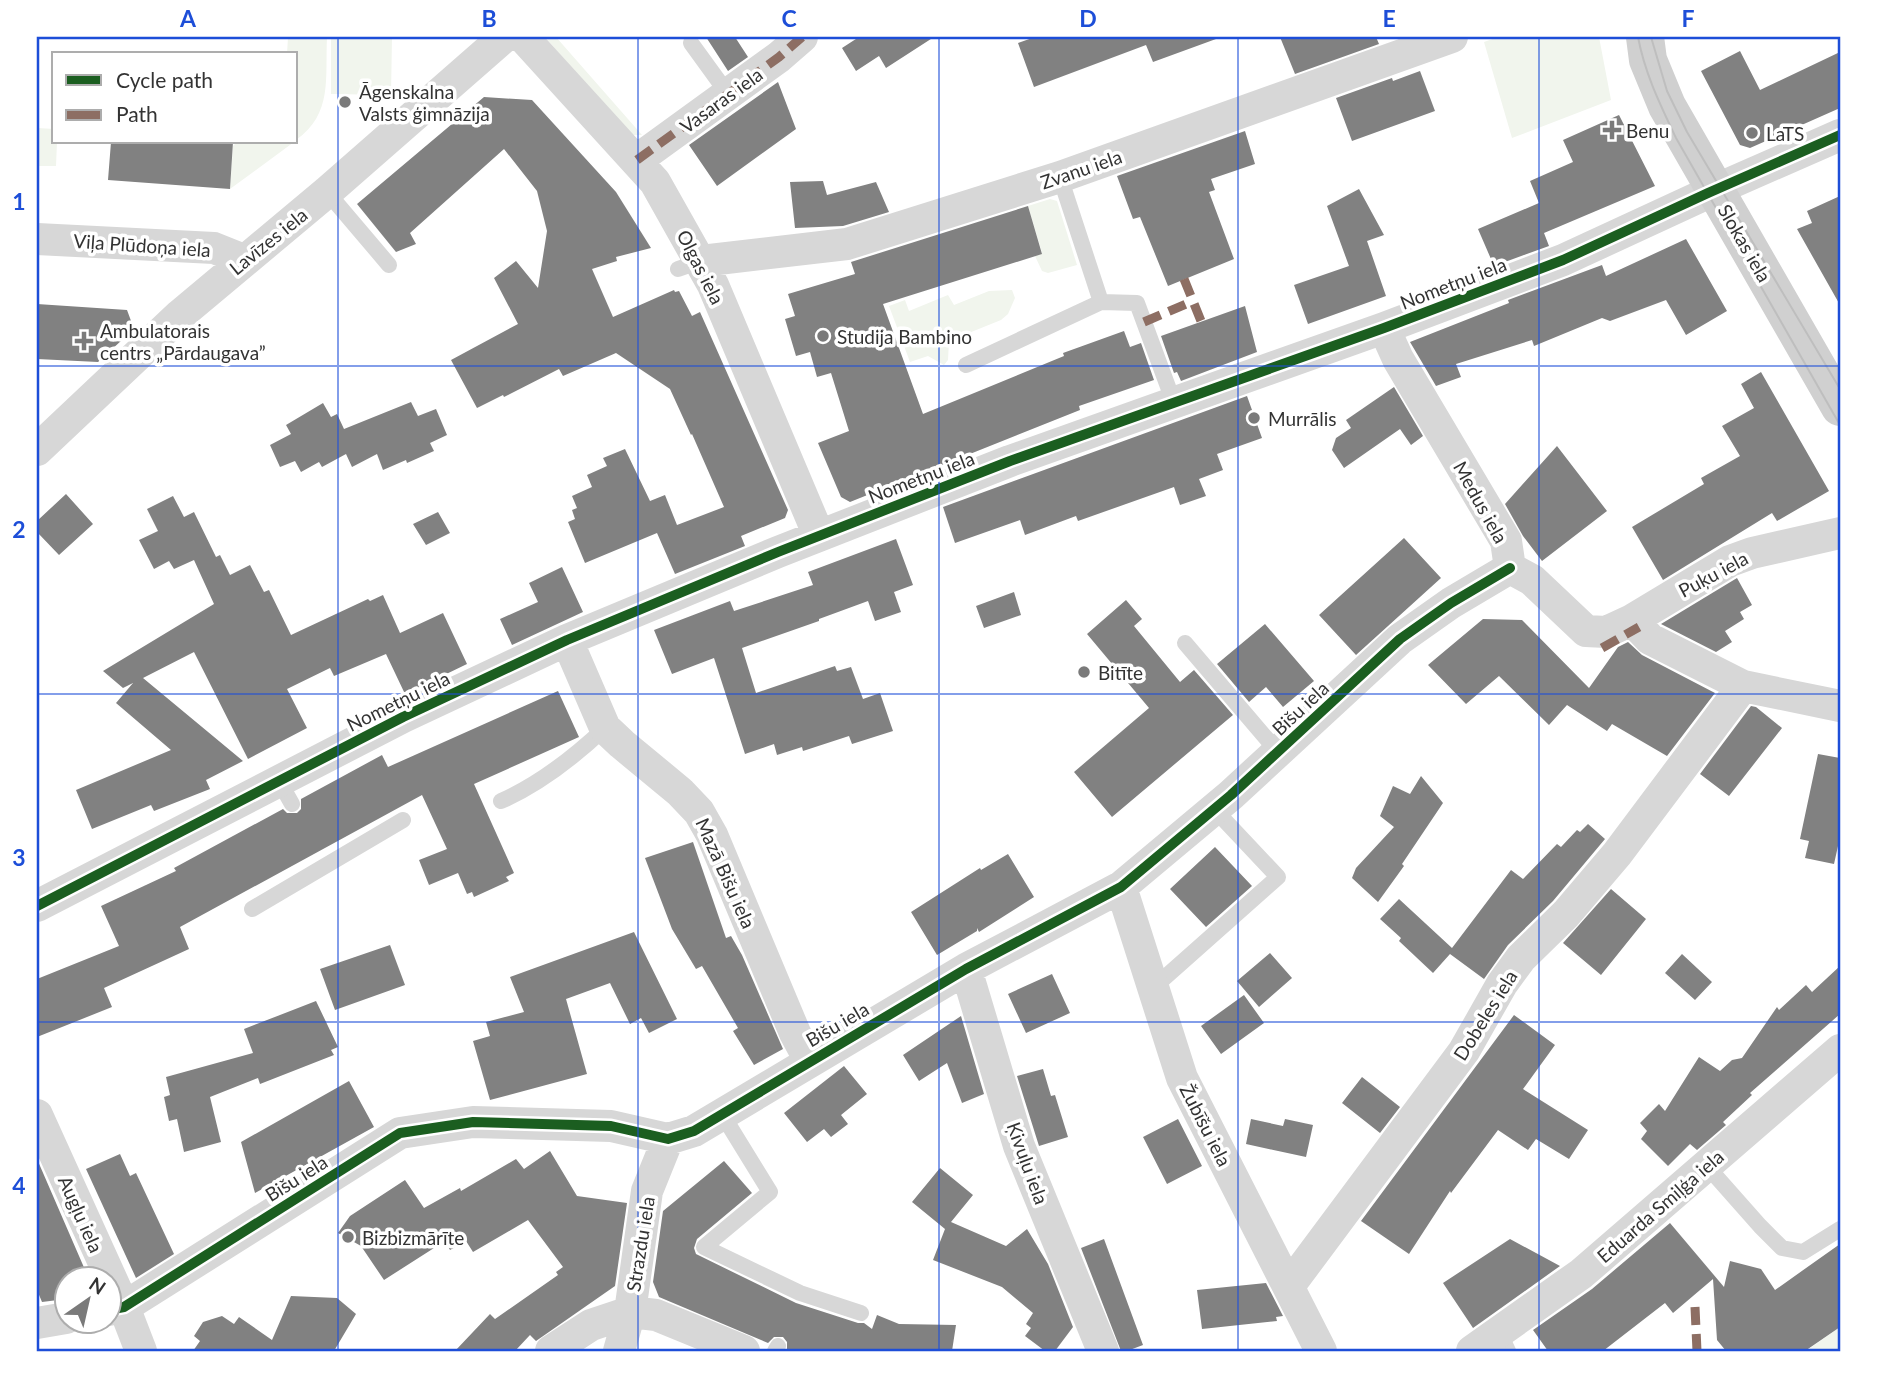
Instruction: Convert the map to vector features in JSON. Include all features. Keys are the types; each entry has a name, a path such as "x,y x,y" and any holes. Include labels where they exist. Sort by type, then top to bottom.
{"main road":[{"name":"Slokas iela","path":"1645,37 1648,60 1659,89 1714,190 1840,407"}],"street":[{"name":"Lavīzes iela","path":"37,450 82,398 327,192 504,37"},
{"name":"Olgas iela","path":"523,37 655,182 690,265 819,536"},
{"name":"Zvanu iela","path":"690,265 847,244 1060,177 1452,37"},
{"name":"Vasaras iela","path":"637,160 791,47"},
{"name":"Nometņu iela","path":"37,906 286,792 403,717 566,640 1010,461 1384,328 1563,260 1840,135"},
{"name":"Viļa Plūdoņa iela","path":"37,239 214,248 244,260"},
{"name":"Medus iela","path":"1384,328 1398,359 1506,541 1510,568 1532,580 1586,631 1606,632 1632,620"},
{"name":"Puķu iela","path":"1632,620 1730,561 1752,553 1840,533"},
{"name":"Bišu iela","path":"122,1305 400,1133 473,1122 611,1126 668,1139 694,1132 810,1060 966,970 1121,887 1279,752 1399,639 1451,603 1510,568"},
{"path":"1632,620 1650,639 1743,687 1840,706"},
{"name":"Mazā Bišu iela","path":"566,640 605,728 680,792 699,812 712,835 795,1033 810,1060"},
{"name":"Dobeles iela","path":"1289,1286 1464,1051 1502,984 1521,958 1566,914 1617,854 1743,687"},
{"name":"Žubīšu iela","path":"1121,887 1182,1078 1321,1351"},
{"name":"Ķivuļu iela","path":"966,970 1019,1146 1103,1351"},
{"name":"Eduarda Smiļģa iela","path":"1472,1351 1504,1342 1840,1051"},
{"name":"Augļu iela","path":"37,1115 98,1266"},
{"name":"Strazdu iela","path":"619,1351 630,1312 647,1191 668,1139"},
{"path":"551,1351 591,1325 630,1312 656,1315 744,1351"},
{"name":"Augļu iela","path":"122,1319 141,1351"}],"lane":[{"path":"691,43 728,94"},
{"path":"1060,177 1101,302"},
{"path":"327,192 389,265"},
{"path":"966,365 1101,302 1137,303 1174,403"},
{"path":"1185,643 1279,752"},
{"path":"501,801 529,788 585,747 605,728"},
{"path":"1153,988 1278,877 1214,809"},
{"path":"252,909 323,858 403,820"},
{"path":"722,1114 770,1192 704,1247 799,1295 861,1312"},
{"path":"1706,1165 1782,1248 1803,1252 1840,1229"}],"shaded area":[{"path":"288,37 327,37 326,81 322,107 308,130 298,138 298,52 287,52"},
{"path":"331,37 392,37 391,95 331,94"},
{"path":"545,37 556,37 642,135 630,135"},
{"path":"1498,37 1599,37 1611,100 1512,138 1484,42"},
{"path":"38,128 52,129 52,144 57,144 56,166 37,166"},
{"path":"235,144 291,144 230,189"},
{"path":"1050,199 1057,201 1077,265 1048,273 1042,271 1035,256 1042,253 1028,206"},
{"path":"1012,290 1015,298 1008,314 1001,320 949,341 948,360 944,365 928,356 910,362 889,306 905,300 909,311 948,295 954,305 989,291"},
{"path":"1840,1327 1840,1351 1806,1351"}],"building":[{"path":"706,37 735,37 748,57 728,71"},
{"path":"859,37 934,37 886,68 879,56 856,71 842,48"},
{"path":"1035,37 1216,39 1153,62 1146,45 1034,87 1018,43"},
{"path":"1280,37 1376,37 1379,44 1295,74"},
{"path":"1740,51 1760,90 1840,52 1840,108 1750,148 1740,145 1701,71"},
{"path":"1420,71 1435,111 1352,141 1336,98"},
{"path":"778,82 796,129 717,186 689,145"},
{"path":"484,97 532,100 616,192 651,248 616,257 617,261 592,269 613,317 674,290 679,291 692,316 700,312 788,510 785,518 741,536 745,546 675,574 657,533 585,563 568,522 575,519 572,510 577,508 572,496 592,487 587,475 607,466 603,458 625,449 650,501 665,495 677,525 724,507 670,389 616,353 563,376 559,369 477,408 451,360 518,324 494,278 516,261 538,288 547,231 537,191 504,149 410,233 416,244 396,252 357,204"},
{"path":"1619,115 1655,186 1544,233 1549,246 1494,266 1478,229 1539,203 1530,181 1573,162 1563,140"},
{"path":"1245,131 1255,164 1211,179 1215,190 1209,192 1234,259 1168,286 1140,217 1133,219 1117,176"},
{"path":"111,144 233,144 230,189 108,180"},
{"path":"823,181 827,195 876,182 889,212 843,226 795,228 790,182"},
{"path":"1359,189 1384,235 1367,241 1386,296 1308,324 1294,285 1349,266 1327,206"},
{"path":"1840,196 1840,305 1797,229 1812,223 1807,211"},
{"path":"1028,206 1042,254 883,304 923,414 1064,356 1063,353 1124,331 1130,347 1141,343 1154,380 1079,406 1080,410 850,502 841,497 818,443 849,431 831,373 817,377 810,352 796,356 785,319 795,316 788,294 855,274 851,262"},
{"path":"1686,239 1727,311 1686,335 1666,300 1610,321 1602,318 1534,346 1532,340 1456,364 1461,377 1436,386 1410,342 1509,303 1508,300 1602,265 1606,276"},
{"path":"37,304 127,310 134,329 98,362 37,359"},
{"path":"1245,306 1257,352 1181,381 1177,372 1174,373 1161,336"},
{"path":"1761,372 1829,491 1777,521 1772,513 1663,580 1632,527 1704,484 1701,478 1740,456 1722,426 1754,408 1741,384"},
{"path":"1394,387 1423,436 1411,445 1400,429 1344,468 1332,450 1336,438 1351,428 1346,420"},
{"path":"1247,396 1262,438 1217,454 1223,470 1199,479 1206,496 1180,505 1174,487 1078,521 1076,516 1025,535 1020,520 955,543 943,507"},
{"path":"411,402 418,416 436,409 447,435 430,443 434,451 407,463 406,460 383,470 377,454 352,467 346,454 322,467 319,462 301,472 295,461 280,467 270,445 291,434 286,425 323,403 331,417 337,414 344,429"},
{"path":"1557,446 1607,511 1542,561 1523,536 1505,504"},
{"path":"66,494 93,524 59,555 37,532 37,521"},
{"path":"173,496 184,517 194,512 216,557 220,555 230,575 250,565 264,592 269,590 291,635 368,599 370,601 383,595 400,633 443,613 467,664 405,694 386,654 334,676 330,668 287,689 307,728 248,759 194,652 143,678 243,761 206,780 210,789 154,811 151,805 92,829 76,790 171,750 116,703 133,683 123,688 103,671 214,604 194,560 174,569 169,561 154,569 139,540 158,531 147,509"},
{"path":"438,512 450,533 426,545 413,524"},
{"path":"1404,538 1441,578 1356,655 1319,615"},
{"path":"896,539 913,585 894,592 901,612 875,621 868,601 742,648 756,693 835,666 837,671 851,667 863,699 880,693 893,731 852,744 849,736 803,751 802,747 777,755 774,744 745,754 714,658 672,674 654,630 730,601 734,611 813,585 808,572"},
{"path":"562,567 583,612 512,645 500,619 538,602 529,583"},
{"path":"1737,578 1752,605 1740,612 1744,619 1725,631 1732,642 1716,652 1661,624"},
{"path":"1014,592 1021,615 984,628 976,606"},
{"path":"1126,600 1142,619 1134,626 1180,682 1194,670 1233,715 1112,817 1074,772 1149,708 1087,634"},
{"path":"1483,619 1522,620 1589,688 1618,647 1628,642 1642,655 1715,693 1667,756 1612,724 1607,731 1567,705 1549,725 1499,676 1466,704 1428,665"},
{"path":"1265,624 1314,681 1283,707 1266,687 1249,702 1217,664"},
{"path":"558,691 579,737 474,784 514,873 506,877 509,881 474,897 472,892 467,894 458,873 429,885 419,860 447,849 422,795 180,927 189,949 104,988 112,1007 37,1037 37,979 119,946 101,906 176,871 174,868 283,809 287,813 297,813 301,809 301,799 382,755 388,767"},
{"path":"1751,706 1782,728 1729,796 1700,774"},
{"path":"1818,754 1840,758 1840,837 1834,864 1805,858 1809,841 1800,839"},
{"path":"1421,776 1443,803 1378,902 1352,878 1356,868 1394,827 1380,816 1393,786 1410,794"},
{"path":"1588,824 1605,839 1553,901 1508,945 1484,979 1450,954 1433,973 1380,919 1399,899 1452,948 1511,870 1523,879 1557,844 1561,847 1577,830 1580,832"},
{"path":"693,842 726,938 731,936 742,955 783,1049 754,1065 733,1031 738,1028 702,966 696,969 672,929 645,858"},
{"path":"1215,847 1252,886 1206,927 1170,889"},
{"path":"1008,854 1034,897 979,932 977,928 977,931 937,955 911,912 980,868 981,870"},
{"path":"1611,889 1646,919 1601,975 1563,943"},
{"path":"634,932 677,1019 649,1033 641,1018 630,1024 610,983 566,999 587,1074 490,1100 473,1041 490,1036 486,1022 524,1012 510,977"},
{"path":"390,945 405,985 335,1010 320,969"},
{"path":"1270,953 1292,978 1259,1007 1237,981"},
{"path":"1682,954 1712,982 1695,1000 1665,973"},
{"path":"1840,966 1840,1014 1750,1093 1752,1095 1723,1122 1726,1125 1697,1150 1690,1144 1668,1166 1641,1139 1647,1131 1640,1123 1659,1104 1665,1111 1699,1057 1720,1071 1732,1060 1742,1058 1777,1007 1779,1010 1806,985 1812,992"},
{"path":"1052,974 1070,1013 1026,1033 1008,994"},
{"path":"1244,995 1264,1023 1221,1054 1201,1026"},
{"path":"316,1001 338,1047 331,1050 334,1055 260,1084 258,1078 210,1097 221,1142 184,1152 177,1119 169,1121 164,1097 170,1095 166,1077 253,1053 244,1029"},
{"path":"1514,1015 1555,1045 1523,1089 1588,1130 1569,1159 1536,1139 1528,1150 1498,1130 1451,1193 1450,1191 1409,1254 1361,1221"},
{"path":"961,1016 984,1094 962,1103 947,1063 919,1081 903,1055"},
{"path":"844,1066 867,1094 841,1115 848,1124 831,1137 824,1129 807,1142 784,1113"},
{"path":"1043,1069 1051,1096 1055,1095 1068,1137 1039,1146 1017,1076"},
{"path":"1362,1077 1400,1107 1380,1133 1342,1103"},
{"path":"349,1081 374,1127 255,1193 241,1142"},
{"path":"1178,1119 1202,1166 1167,1184 1143,1137"},
{"path":"1251,1119 1283,1126 1285,1119 1313,1125 1306,1157 1246,1144"},
{"path":"550,1151 577,1196 627,1203 615,1286 536,1341 530,1335 515,1351 455,1351 490,1314 495,1319 558,1275 556,1272 563,1267 528,1220 473,1252 466,1241 450,1250 445,1241 384,1280 361,1246 338,1233 350,1216 405,1180 424,1208 460,1188 461,1191 516,1159 524,1169"},
{"path":"120,1154 130,1176 136,1173 174,1254 136,1278 86,1169"},
{"path":"37,1159 83,1266 52,1266 52,1301 42,1302 37,1290"},
{"path":"724,1161 752,1193 697,1239 694,1248 696,1254 796,1303 864,1323 872,1329 877,1315 899,1324 956,1325 952,1351 790,1351 787,1350 787,1342 783,1337 774,1337 768,1343 659,1297 653,1282 663,1211"},
{"path":"940,1168 973,1195 951,1222 1006,1246 1027,1229 1048,1264 1073,1327 1055,1351 1045,1351 1025,1336 1031,1328 1026,1324 1033,1313 1002,1287 933,1260 945,1229 912,1202"},
{"path":"1670,1223 1724,1287 1730,1261 1761,1269 1775,1290 1840,1244 1840,1327 1805,1351 1726,1351 1717,1340 1713,1279 1673,1313 1665,1303 1603,1351 1548,1351 1533,1330 1592,1289"},
{"path":"1104,1239 1143,1345 1127,1351 1121,1351 1081,1248"},
{"path":"1510,1239 1560,1266 1473,1328 1443,1283"},
{"path":"1266,1283 1283,1316 1276,1317 1277,1321 1202,1329 1197,1290"},
{"path":"291,1296 337,1298 356,1314 334,1351 193,1351 200,1341 194,1336 203,1322 222,1316 234,1324 239,1317 272,1340"}],"tram line":[{"path":"1638,37 1649,76 1676,138 1840,425"},
{"path":"1651,37 1667,91 1687,132 1840,389"}],"marked path":[{"path":"637,160 779,57 802,37"},
{"path":"1184,279 1201,321"},
{"path":"1144,322 1193,301"},
{"path":"1602,648 1639,627"},
{"path":"1695,1307 1697,1351"}],"cycle path":[{"path":"37,906 403,717 567,640 778,552 1010,461 1384,328 1563,260 1840,135"},
{"path":"122,1307 400,1133 473,1122 611,1126 668,1139 694,1131 966,969 1121,887 1231,795 1400,639 1451,603 1510,568"}],"place":[{"name":"Āgenskalna Valsts ģimnāzija","path":"345,102"},
{"name":"Benu","path":"1612,130"},
{"name":"LaTS","path":"1752,133"},
{"name":"Studija Bambino","path":"823,336"},
{"name":"Ambulatorais centrs „Pārdaugava”","path":"84,341"},
{"name":"Murrālis","path":"1254,418"},
{"name":"Bitīte","path":"1084,672"},
{"name":"Bizbizmārīte","path":"348,1237"}]}
